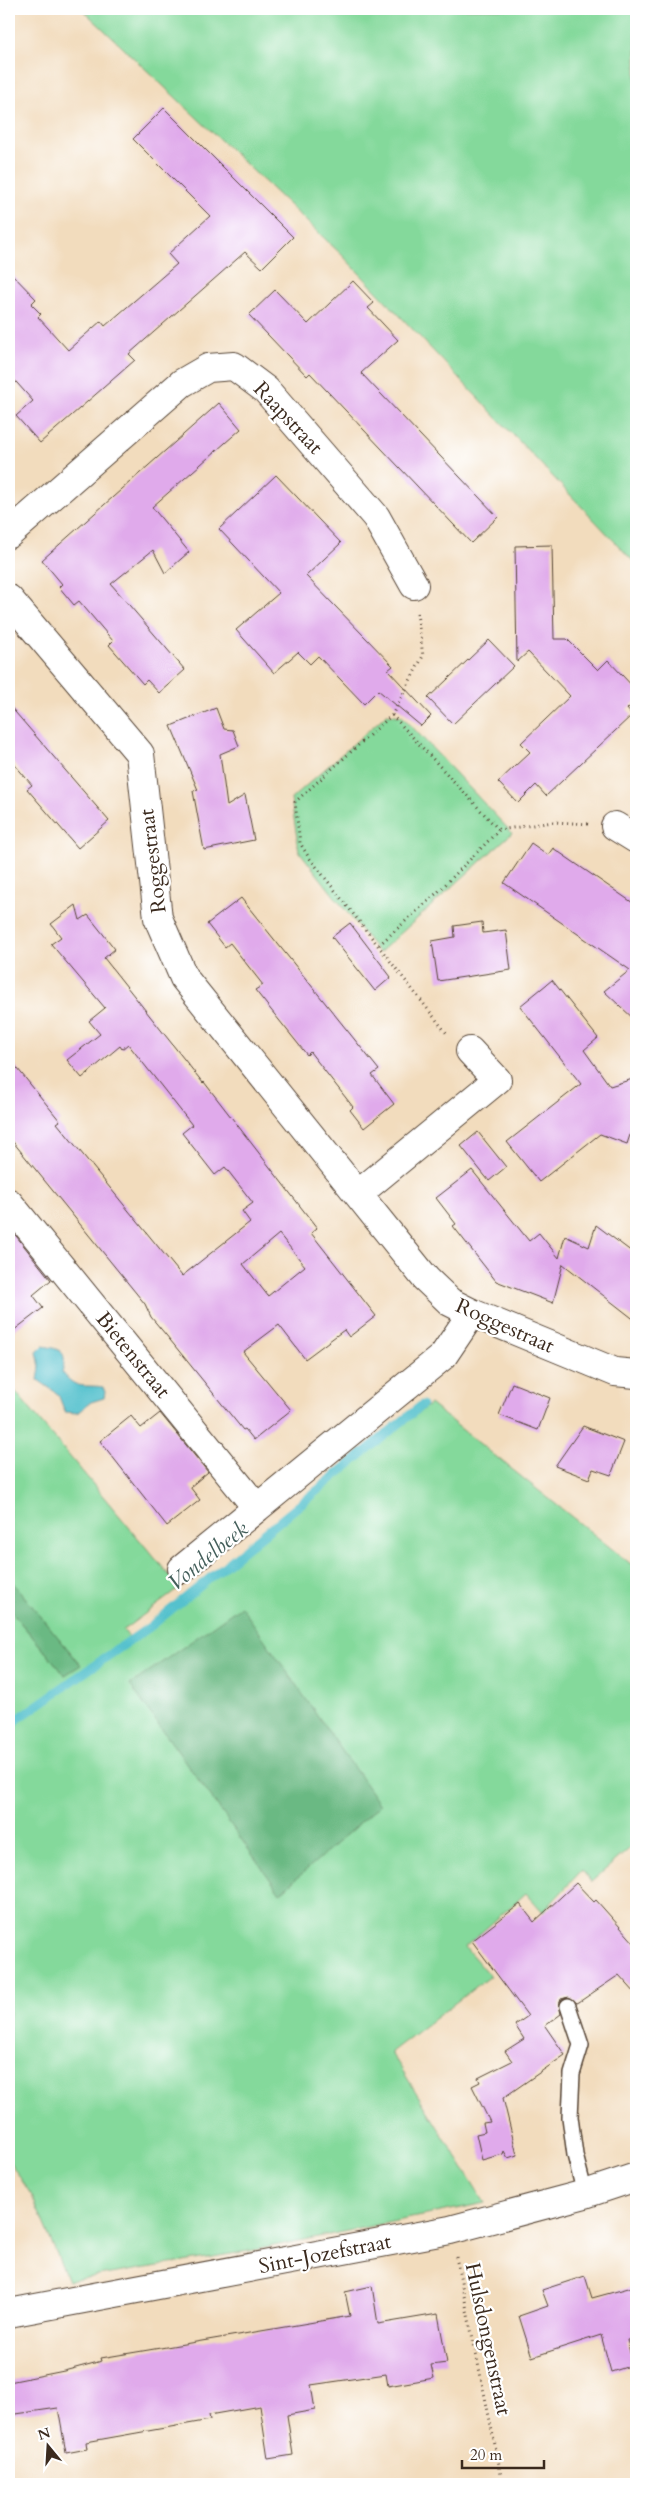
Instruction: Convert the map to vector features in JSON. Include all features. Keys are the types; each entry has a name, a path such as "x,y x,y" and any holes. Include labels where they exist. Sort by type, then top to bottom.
{"street":[{"name":"Raapstraat","path":"9,534 182,383 208,368 234,366 266,390 376,517 414,585"},
{"name":"Roggestraat","path":"9,599 140,754 158,918 184,978 426,1279 450,1302 472,1313 615,1372 636,1374"},
{"path":"358,1194 497,1080 470,1051"},
{"name":"Bietenstraat","path":"9,1203 257,1508"},
{"path":"182,1569 443,1356 472,1313"},
{"name":"Sint-Jozefstraat","path":"9,2313 450,2230 585,2194 636,2177"}],"lane":[{"path":"568,2006 581,2045 572,2074 570,2117 575,2155 585,2194"}],"path":[{"path":"414,585 423,656 392,715 295,802 300,843 308,856 379,945 439,1026 453,1041 470,1051"},
{"path":"392,715 499,830"},
{"path":"379,945 438,892 499,830 553,822 626,832"},
{"name":"Hulsdongenstraat","path":"450,2230 503,2484"}],"green space":[{"path":"82,9 636,9 636,564 342,255"},
{"path":"387,714 402,716 512,833 379,953 299,851 291,799"},
{"path":"9,1384 180,1588 123,1630 131,1639 430,1404 636,1568 636,1843 591,1882 582,1870 543,1912 526,1893 465,1947 490,1976 391,2052 485,2203 249,2251 68,2281 32,2196 9,2161 9,1609 65,1675 80,1664 9,1578"},
{"path":"9,1578 81,1665 65,1675 9,1609"},
{"path":"241,1606 380,1805 280,1893 130,1685"}],"water":[{"path":"43,1346 59,1350 62,1353 64,1365 62,1372 67,1378 81,1386 103,1387 105,1392 104,1398 91,1402 77,1413 65,1412 58,1394 38,1380 40,1367 37,1352"}],"building":[{"path":"164,108 293,237 262,268 245,252 129,354 135,360 40,443 16,416 33,401 9,374 9,271 36,299 31,304 41,314 38,317 68,350 101,321 105,326 177,264 168,254 210,216 133,139"},
{"path":"353,281 374,303 368,308 398,340 361,373 498,517 471,543 310,373 307,376 249,315 275,290 308,324"},
{"path":"219,403 241,429 152,507 189,552 165,573 153,550 111,584 185,670 159,693 147,680 143,684 109,645 113,641 79,601 74,605 59,587 62,584 42,560"},
{"path":"276,475 341,543 306,576 393,666 388,670 431,716 421,726 378,690 364,704 318,656 310,664 298,652 274,673 236,630 279,593 219,529"},
{"path":"552,545 554,639 567,639 598,670 608,660 636,690 636,701 627,709 632,715 546,796 536,785 518,803 498,782 530,752 521,743 570,696 528,652 517,662 515,546"},
{"path":"489,640 514,666 453,724 428,698"},
{"path":"9,705 109,821 78,848 27,789 32,785 9,758"},
{"path":"216,708 224,729 233,730 239,746 220,754 227,806 245,795 254,840 204,850 193,791 198,790 171,726"},
{"path":"531,843 548,855 553,848 636,905 636,1021 604,991 630,970 504,883"},
{"path":"241,898 379,1070 372,1075 394,1104 364,1128 350,1110 353,1107 310,1052 307,1055 255,990 263,985 230,943 225,947 207,924"},
{"path":"76,905 80,920 88,915 115,949 104,958 204,1082 317,1228 311,1233 376,1316 349,1337 344,1330 305,1359 279,1325 243,1352 291,1410 254,1440 245,1429 243,1430 151,1317 145,1304 9,1137 9,1058 60,1121 57,1123 182,1276 250,1222 242,1211 253,1203 225,1167 215,1175 182,1133 192,1125 128,1044 122,1049 120,1046 82,1078 67,1060 100,1034 89,1021 105,1008 51,944 61,937 51,924","holes":["279,1234 305,1266 268,1296 243,1264"]},
{"path":"482,922 483,933 506,930 511,970 438,981 432,941 455,937 454,926"},
{"path":"350,923 391,977 375,991 332,937"},
{"path":"552,980 598,1038 584,1050 610,1086 636,1078 636,1117 627,1144 600,1134 539,1182 507,1142 581,1084 520,1006"},
{"path":"478,1132 506,1167 489,1181 461,1146"},
{"path":"472,1170 529,1241 539,1233 559,1258 565,1236 589,1247 596,1225 636,1255 636,1321 563,1264 553,1303 496,1281 453,1226 456,1224 436,1198"},
{"path":"9,1227 51,1280 33,1295 43,1308 9,1334"},
{"path":"512,1383 550,1398 538,1430 499,1415"},
{"path":"160,1413 208,1472 190,1487 200,1500 167,1526 100,1441 131,1416 141,1428"},
{"path":"583,1426 624,1442 611,1475 593,1469 589,1479 555,1466"},
{"path":"576,1883 594,1902 596,1900 636,1945 636,1994 619,1975 577,2003 569,1997 561,1999 559,2005 561,2014 545,2026 565,2055 503,2098 517,2155 508,2158 504,2151 503,2154 482,2160 476,2134 485,2132 483,2123 490,2122 472,2086 480,2082 478,2078 512,2061 505,2051 524,2039 515,2025 528,2016 472,1941 520,1904 534,1922"},
{"path":"585,2276 592,2298 636,2286 636,2339 627,2340 633,2365 611,2372 601,2335 532,2357 519,2316 548,2306 542,2290"},
{"path":"372,2286 378,2324 438,2314 447,2363 431,2365 434,2378 388,2386 386,2374 311,2385 315,2410 287,2415 293,2455 268,2459 260,2406 209,2415 210,2420 86,2442 87,2449 66,2453 58,2408 9,2415 9,2382 64,2371 102,2361 101,2358 350,2316 345,2292"}],"waterway":[{"name":"Vondelbeek","path":"9,1725 151,1626 422,1405"}]}
